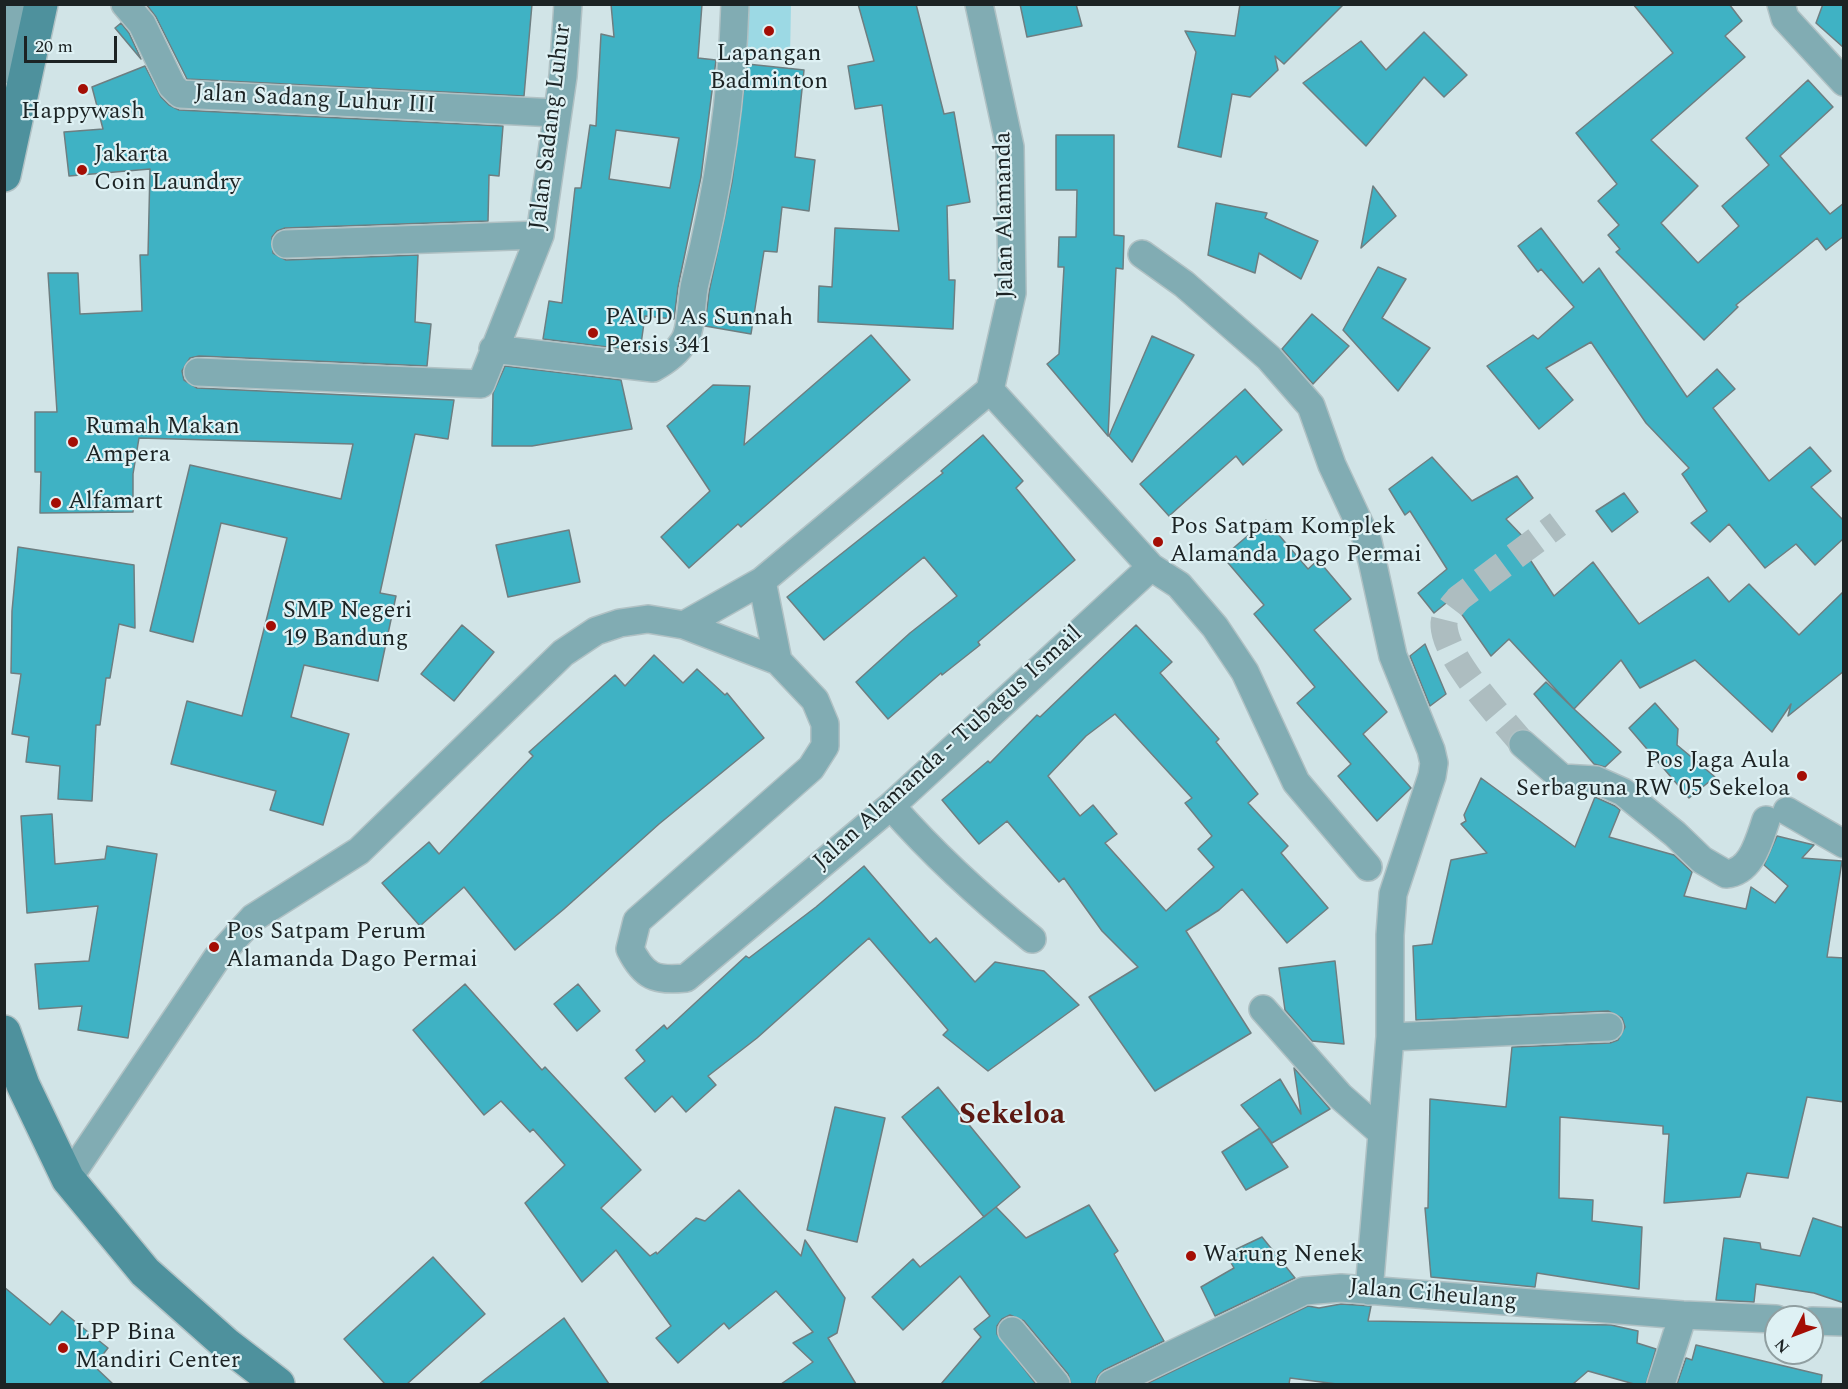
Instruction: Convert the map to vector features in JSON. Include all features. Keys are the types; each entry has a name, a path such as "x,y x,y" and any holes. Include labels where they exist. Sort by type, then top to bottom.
{"main road":[{"path":"4,175 41,4"},
{"path":"4,1032 23,1085 68,1179 145,1272 226,1344 278,1384"}],"street":[{"path":"4,70 20,4"},
{"name":"Jalan Sadang Luhur III","path":"125,4 142,24 172,86 180,94 556,113"},
{"name":"Jalan Sadang Luhur","path":"198,372 481,384 540,235 563,76 568,4"},
{"path":"493,349 653,368 666,361 685,340 695,283 710,222 733,71 735,4"},
{"name":"Jalan Alamanda","path":"979,4 1010,147 1012,293 990,390"},
{"path":"1782,4 1785,18 1844,82"},
{"path":"286,244 540,235"},
{"path":"1142,254 1184,284 1269,358 1311,406 1332,465 1368,542 1393,656 1431,750 1434,763 1393,894 1390,935 1390,1036 1369,1292"},
{"path":"684,625 762,581 990,390 1151,567 1179,585 1215,627 1245,672 1296,782 1368,867"},
{"name":"Jalan Alamanda - Tubagus Ismail","path":"68,1179 217,958 253,918 359,851 563,653 596,631 620,623 648,619 684,625 778,661 815,700 825,724 825,746 811,768 637,921 630,950 641,970 664,980 686,978 891,806 1151,567"},
{"path":"762,581 778,661"},
{"path":"1523,744 1562,778 1596,780 1623,792 1675,834 1702,860 1726,874 1739,871 1753,856 1777,816 1844,843"},
{"path":"891,806 921,840 981,898 1032,939"},
{"path":"1263,1009 1340,1096 1381,1132"},
{"path":"1390,1036 1609,1027"},
{"name":"Jalan Ciheulang","path":"1111,1384 1153,1375 1238,1321 1304,1291 1341,1288 1683,1315 1764,1318"},
{"path":"1661,1384 1683,1315"},
{"path":"1824,1321 1844,1322"},
{"path":"1012,1331 1056,1384"}],"shaded area":[{"name":"Lapangan Badminton","path":"748,5 791,5 790,58 747,58"}],"building":[{"path":"146,4 532,4 524,96 187,79 156,17"},
{"path":"611,4 702,4 698,58 716,60 701,177 678,287 674,319 645,316 640,351 543,339 549,301 562,303 575,188 581,188 590,125 596,126 601,34 614,37","holes":["616,130 679,138 670,188 609,179"]},
{"path":"858,4 916,4 944,114 954,112 970,202 947,206 949,280 955,280 953,329 818,322 819,286 832,287 835,228 899,231 882,105 855,109 848,66 874,61"},
{"path":"1020,4 1076,4 1082,26 1027,37"},
{"path":"1240,4 1344,4 1284,64 1275,56 1278,70 1250,97 1232,94 1221,157 1178,147 1196,52 1185,31 1235,36"},
{"path":"1633,4 1729,4 1742,21 1725,36 1745,57 1651,140 1698,186 1661,223 1698,263 1739,226 1722,206 1769,165 1746,138 1808,80 1833,107 1780,156 1830,214 1844,203 1844,236 1826,250 1817,238 1736,305 1738,307 1704,340 1616,252 1620,249 1608,235 1619,225 1598,201 1617,184 1576,133 1673,53"},
{"path":"1823,4 1844,4 1844,48 1816,23"},
{"path":"121,23 129,33 141,59 115,28"},
{"path":"1424,32 1467,75 1444,97 1424,77 1366,146 1303,83 1361,41 1386,70"},
{"path":"747,64 804,70 795,157 815,160 809,211 782,207 777,252 764,251 751,334 705,326 709,292 732,182"},
{"path":"145,66 161,97 169,105 179,110 503,126 499,176 489,175 488,221 285,228 277,231 272,237 273,253 286,260 418,255 415,322 431,324 427,366 199,356 190,358 182,371 184,380 197,388 454,400 448,439 415,434 380,593 396,596 378,681 304,665 291,717 349,734 323,825 270,810 276,791 171,764 187,701 242,716 287,538 221,523 193,642 150,631 190,465 341,499 353,444 139,438 133,474 133,512 40,513 41,472 35,472 35,412 57,412 48,273 78,273 80,314 142,311 140,255 148,255 150,169 69,176 64,132 103,129 92,87"},
{"path":"1056,135 1114,135 1114,235 1124,236 1123,269 1116,268 1108,436 1047,364 1059,354 1064,267 1058,267 1059,237 1076,237 1077,190 1056,190"},
{"path":"1373,186 1396,216 1361,248"},
{"path":"1216,203 1267,213 1265,218 1318,241 1301,279 1259,253 1255,273 1208,255"},
{"path":"1541,228 1583,283 1599,268 1687,397 1717,369 1735,389 1713,408 1769,481 1810,447 1831,471 1811,487 1844,521 1844,538 1815,565 1796,544 1765,568 1729,524 1710,542 1691,523 1707,511 1682,474 1689,468 1646,423 1591,342 1546,368 1573,400 1539,429 1487,366 1533,335 1538,339 1574,307 1541,269 1538,272 1518,246"},
{"path":"1378,267 1406,279 1382,318 1430,348 1398,391 1343,330"},
{"path":"1312,314 1349,346 1313,384 1282,349"},
{"path":"871,335 910,380 741,527 738,524 689,568 661,537 710,491 667,426 713,385 750,386 744,445"},
{"path":"1152,336 1194,355 1132,462 1109,436"},
{"path":"505,366 621,380 632,429 532,446 492,446 493,393"},
{"path":"1245,389 1282,430 1243,465 1236,456 1169,516 1140,484"},
{"path":"983,435 1023,481 1016,488 1075,560 978,642 980,645 942,675 941,673 888,719 856,682 910,633 957,596 924,557 824,640 787,597 943,473 941,471"},
{"path":"1432,457 1472,501 1517,476 1533,498 1506,519 1527,541 1521,546 1554,596 1593,562 1639,624 1708,577 1729,602 1749,584 1799,635 1844,591 1844,671 1788,716 1791,704 1772,732 1695,660 1640,688 1621,660 1574,709 1509,639 1491,656 1451,599 1434,613 1418,593 1447,569 1410,511 1405,515 1389,489"},
{"path":"1624,493 1638,512 1612,532 1596,511"},
{"path":"1266,520 1308,569 1318,560 1351,599 1314,630 1387,712 1363,734 1411,788 1377,821 1338,776 1351,764 1297,703 1315,687 1254,614 1264,605 1223,557"},
{"path":"569,530 580,582 508,597 496,545"},
{"path":"18,547 134,565 135,628 119,624 110,678 106,678 100,725 96,725 92,801 58,799 60,766 26,762 29,737 12,734 21,674 11,673 12,611"},
{"path":"462,625 494,652 454,701 421,674"},
{"path":"1136,625 1172,662 1160,673 1219,739 1216,742 1258,794 1248,803 1288,846 1281,853 1328,908 1287,943 1242,889 1219,910 1186,931 1251,1033 1155,1091 1089,997 1138,967 1102,931 1064,878 1059,882 1007,821 979,844 942,800 988,761 990,763 1037,715 1040,717","holes":["1115,714 1192,798 1185,803 1212,836 1198,849 1214,867 1166,911 1105,843 1117,834 1093,805 1080,816 1048,776 1086,736"]},
{"path":"1425,644 1446,694 1430,706 1410,656"},
{"path":"654,655 683,683 697,669 725,695 727,693 764,738 659,824 515,950 464,887 420,926 382,883 429,842 439,854 533,756 529,752 615,675 625,686"},
{"path":"1546,682 1621,752 1605,767 1594,764 1534,694"},
{"path":"1655,703 1678,729 1677,745 1715,777 1689,798 1629,728"},
{"path":"1481,778 1575,847 1595,797 1615,806 1620,810 1609,837 1674,855 1692,872 1684,896 1746,909 1751,887 1775,903 1788,886 1764,865 1777,836 1814,845 1802,858 1842,861 1827,957 1844,958 1844,1102 1807,1097 1788,1178 1747,1173 1740,1197 1664,1203 1669,1134 1663,1134 1663,1126 1560,1117 1559,1198 1593,1200 1592,1221 1642,1227 1639,1289 1537,1273 1535,1287 1431,1277 1425,1208 1428,1208 1430,1099 1506,1107 1512,1047 1610,1043 1618,1040 1625,1027 1622,1018 1608,1011 1416,1020 1413,946 1432,944 1451,860 1487,853 1461,824 1466,821 1464,815"},
{"path":"52,814 55,864 105,859 107,846 157,854 128,1038 78,1030 82,1006 39,1009 35,964 89,961 98,906 27,913 21,816"},
{"path":"864,866 930,943 936,938 975,982 995,962 1044,971 1079,1005 988,1071 943,1035 948,1030 869,938 757,1038 708,1076 716,1085 686,1112 672,1096 655,1112 625,1078 645,1061 636,1050 664,1025 667,1029 746,956 749,958 816,907"},
{"path":"1335,961 1344,1044 1312,1041 1285,1010 1279,968"},
{"path":"465,984 542,1070 545,1067 641,1170 601,1208 650,1256 656,1252 657,1254 696,1218 705,1221 739,1190 801,1256 805,1240 845,1298 837,1333 828,1338 856,1384 781,1384 813,1362 793,1343 813,1332 776,1291 729,1329 724,1323 678,1363 656,1338 671,1326 616,1250 582,1282 525,1203 565,1165 533,1129 530,1132 501,1101 484,1115 413,1030"},
{"path":"578,984 600,1011 577,1031 554,1004"},
{"path":"1294,1068 1330,1109 1272,1143 1241,1105 1280,1079 1301,1114"},
{"path":"938,1087 1020,1187 984,1217 902,1117"},
{"path":"835,1107 885,1118 857,1242 807,1230"},
{"path":"1260,1128 1288,1167 1246,1190 1222,1152"},
{"path":"1089,1205 1118,1251 1114,1254 1164,1341 1104,1370 1098,1376 1095,1384 1071,1384 1068,1374 1024,1321 1010,1315 1002,1319 997,1326 997,1334 1036,1384 941,1384 981,1337 974,1329 990,1316 960,1276 903,1330 872,1297 913,1259 920,1267 996,1207 1026,1238"},
{"path":"1813,1218 1844,1228 1844,1303 1814,1293 1756,1284 1754,1302 1716,1300 1724,1238 1760,1243 1761,1249 1800,1256"},
{"path":"1262,1237 1295,1278 1215,1316 1201,1287 1234,1268 1226,1254"},
{"path":"433,1257 485,1314 407,1384 385,1384 344,1339"},
{"path":"4,1287 50,1325 62,1311 108,1348 94,1366 113,1384 4,1384"},
{"path":"1341,1304 1371,1306 1368,1321 1611,1325 1638,1331 1637,1343 1656,1349 1646,1384 1634,1384 1588,1371 1573,1384 1337,1384 1290,1378 1289,1384 1146,1384 1308,1306 1319,1308"},
{"path":"564,1318 609,1384 479,1384"},
{"path":"1696,1345 1764,1361 1764,1365 1780,1365 1822,1375 1821,1384 1677,1384 1686,1358 1692,1360"}],"tunnel":[{"path":"1523,744 1464,671 1447,640 1444,622 1448,611 1459,598 1558,524"}],"place":[{"name":"Lapangan Badminton","path":"769,31"},
{"name":"Happywash","path":"83,89"},
{"name":"Jakarta Coin Laundry","path":"82,170"},
{"name":"PAUD As Sunnah Persis 341","path":"593,333"},
{"name":"Rumah Makan Ampera","path":"73,442"},
{"name":"Alfamart","path":"56,503"},
{"name":"Pos Satpam Komplek Alamanda Dago Permai","path":"1158,542"},
{"name":"SMP Negeri 19 Bandung","path":"271,626"},
{"name":"Pos Jaga Aula Serbaguna RW 05 Sekeloa","path":"1802,776"},
{"name":"Pos Satpam Perum Alamanda Dago Permai","path":"214,947"},
{"name":"Warung Nenek","path":"1191,1256"},
{"name":"LPP Bina Mandiri Center","path":"63,1348"}],"district":[{"name":"Sekeloa","path":"1012,1117"}]}
